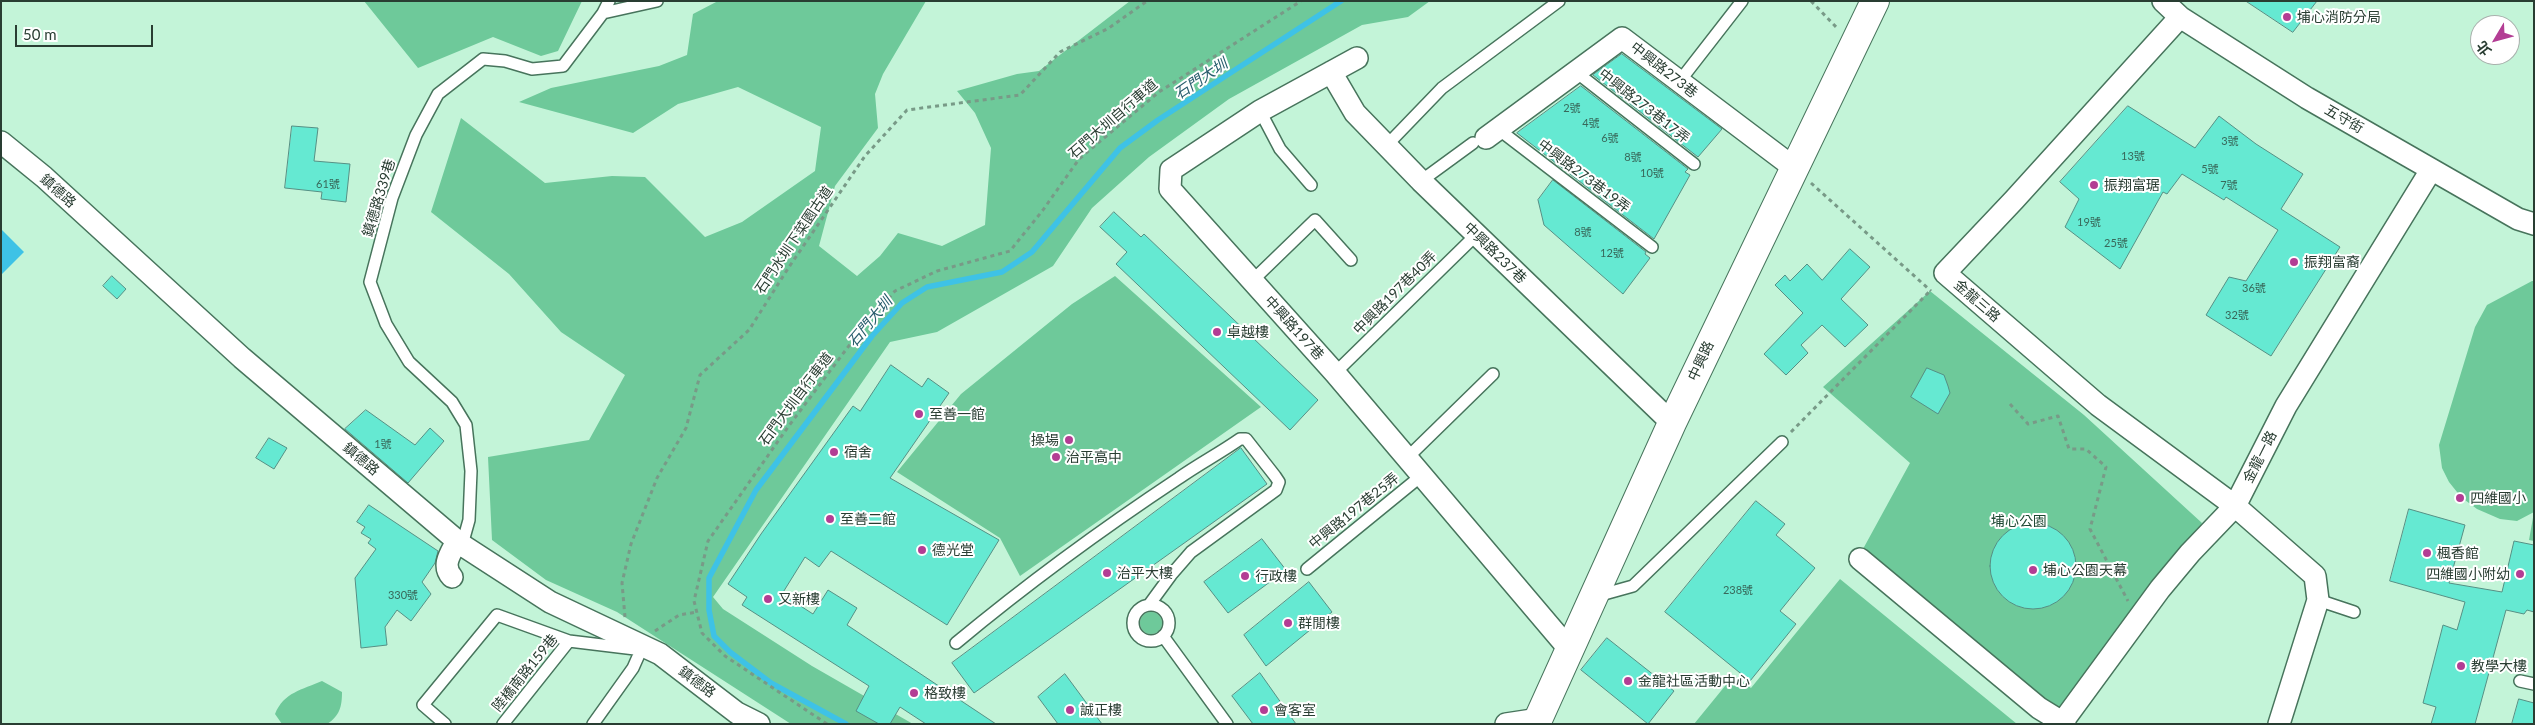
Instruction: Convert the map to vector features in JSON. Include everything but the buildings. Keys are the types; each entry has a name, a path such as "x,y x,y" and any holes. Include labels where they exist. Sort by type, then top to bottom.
{"street":[{"name":"中興路","path":"1538,721 1672,423 1793,167 1875,1"},
{"name":"五守街","path":"2163,1 2180,17 2307,98 2518,219 2534,224"},
{"name":"金龍三路","path":"2180,17 1945,273 2098,405 2235,506 2315,576 2318,600"},
{"name":"中興路273巷","path":"1486,137 1622,38 1793,167"},
{"name":"中興路197巷","path":"1357,58 1260,111 1171,170 1170,189 1335,373 1569,649"},
{"name":"中興路237巷","path":"1331,72 1355,112 1388,144 1421,181 1672,423"},
{"name":"鎮德路","path":"1,142 51,184 242,358 459,543 550,602 642,646 737,712 758,724"},
{"name":"金龍一路","path":"2063,723 2138,620 2190,553 2235,506 2286,406 2431,170"},
{"path":"452,577 446,563 459,543"},
{"path":"1860,559 2038,708 2063,723"},
{"path":"2279,724 2318,600"},
{"path":"1506,724 1538,721"}],"lane":[{"name":"鎮德路339巷","path":"459,543 469,520 471,471 466,426 452,402 410,362 386,324 370,282 392,198 416,135 438,94 483,59 532,69 562,66 603,13 609,1"},
{"path":"603,13 657,1"},
{"path":"1388,144 1442,88 1559,1"},
{"path":"1679,82 1742,1"},
{"name":"中興路273巷17弄","path":"1576,72 1694,164"},
{"path":"1260,111 1280,149 1312,184"},
{"path":"1421,181 1486,137"},
{"name":"中興路273巷19弄","path":"1486,137 1652,247"},
{"path":"1252,281 1315,220 1351,260"},
{"name":"中興路197巷40弄","path":"1335,373 1476,235"},
{"path":"1407,458 1493,374"},
{"path":"956,643 1018,591 1084,544 1180,477 1240,439 1246,440 1275,476 1278,482 1276,490 1190,552 1149,605 1138,610 1135,615 1134,627 1136,632 1145,640 1152,641 1163,636 1168,627 1168,616 1160,607 1149,605"},
{"path":"1593,598 1633,586 1782,442"},
{"name":"中興路197巷25弄","path":"1307,569 1421,476"},
{"path":"2318,600 2354,612"},
{"path":"445,724 423,705 497,615 569,641"},
{"path":"1163,636 1227,724"},
{"name":"陸橋南路159巷","path":"503,724 569,641 642,646"},
{"path":"593,724 633,668 642,646"},
{"path":"2520,681 2534,684"}],"path":[{"name":"石門水圳下菜園古道","path":"642,646 622,583 631,544 658,478 686,428 700,375 749,330 789,267 865,156 907,110 1020,95 1060,52 1109,28 1147,1"},
{"name":"石門大圳自行車道","path":"827,724 725,656 702,633 694,600 708,541 788,427 857,335 895,291 937,271 1010,251 1043,210 1079,159 1159,92 1301,1"},
{"path":"1810,1 1854,45"},
{"path":"1793,167 1930,291"},
{"path":"1782,442 1820,400 1930,291 1945,273"},
{"path":"2010,404 2028,424 2058,416 2069,449 2086,449 2106,467 2090,529 2138,620"},
{"path":"642,646 679,615 697,612"}],"green space":[{"path":"364,1 582,1 558,51 541,56 493,37 418,68"},
{"path":"718,1 926,1 883,74 875,94 878,128 835,186 819,246 857,276 880,256 898,233 942,246 985,225 991,148 975,113 957,91 1017,74 1039,71 1130,1 1430,1 1408,17 1362,25 1229,99 1149,157 1092,208 1053,266 937,332 890,342 713,597 723,609 812,666 913,724 791,724 617,612 546,580 492,540 488,457 589,440 625,375 561,332 509,274 431,212 461,118 545,183 612,176 645,177 705,237 742,222 815,171 821,127 738,87 678,104 633,133 519,102 551,88 659,66 687,55 693,14"},
{"name":"操場","path":"1115,276 1261,407 1020,576 1000,538 897,472 961,394 1072,304"},
{"path":"2534,281 2534,512 2517,521 2500,519 2477,509 2461,497 2449,482 2442,468 2439,445 2475,327 2487,305"},
{"name":"埔心公園","path":"1930,291 2084,415 2202,523 2190,553 2056,716 1863,549 1910,463 1823,387"},
{"path":"2534,512 2534,541 2529,540"},
{"path":"1840,579 2017,724 1694,724 1734,675 1751,688"},
{"path":"1151,612 1159,615 1162,623 1159,631 1151,634 1143,631 1140,623 1143,615"},
{"path":"322,681 342,692 341,706 335,718 327,724 282,724 275,714 283,701 294,693"}],"water":[{"path":"1,229 24,252 1,275"}],"waterway":[{"name":"石門大圳","path":"846,724 771,683 730,652 714,636 709,610 709,578 756,490 872,336 902,303 927,287 1002,272 1032,252 1120,148 1158,120 1341,1"}],"place":[{"name":"埔心消防分局","path":"2287,17"},
{"name":"振翔富琚","path":"2094,185"},
{"name":"振翔富裔","path":"2294,262"},
{"name":"卓越樓","path":"1217,332"},
{"name":"至善一館","path":"919,414"},
{"name":"操場","path":"1069,440"},
{"name":"宿舍","path":"834,452"},
{"name":"治平高中","path":"1056,457"},
{"name":"四維國小","path":"2460,498"},
{"name":"至善二館","path":"830,519"},
{"name":"德光堂","path":"922,550"},
{"name":"楓香館","path":"2427,553"},
{"name":"埔心公園天幕","path":"2033,570"},
{"name":"治平大樓","path":"1107,573"},
{"name":"四維國小附幼","path":"2520,574"},
{"name":"行政樓","path":"1245,576"},
{"name":"又新樓","path":"768,599"},
{"name":"群閒樓","path":"1288,623"},
{"name":"教學大樓","path":"2461,666"},
{"name":"金龍社區活動中心","path":"1628,681"},
{"name":"格致樓","path":"914,693"},
{"name":"誠正樓","path":"1070,710"},
{"name":"會客室","path":"1264,710"}]}
